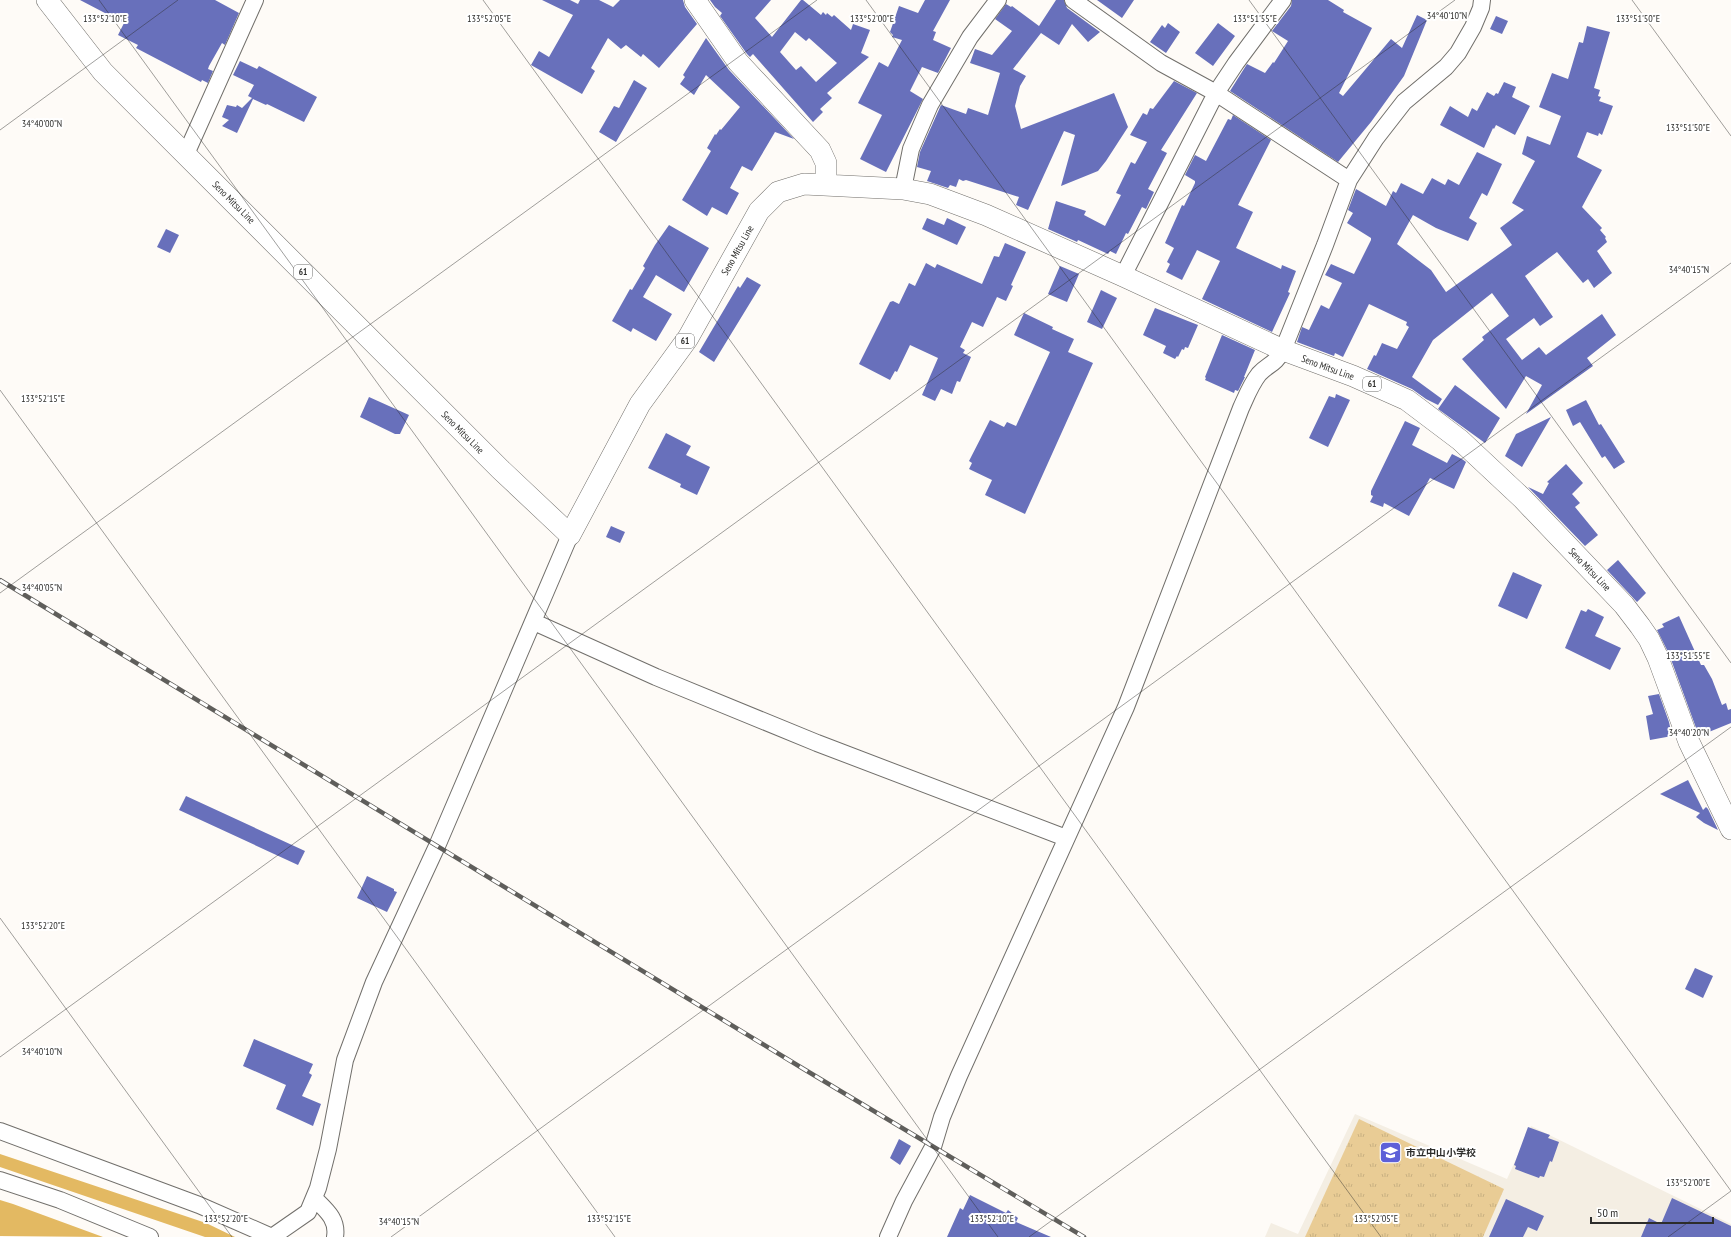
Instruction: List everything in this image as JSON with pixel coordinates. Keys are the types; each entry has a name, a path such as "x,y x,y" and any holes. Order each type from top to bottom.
{"main road":[{"name":"Seno Mitsu Line","path":"46,0 103,72 500,469 570,535 640,404 688,338 759,211 778,192 804,184 826,184 903,188 930,194 986,215 1283,350 1353,376 1407,400 1460,440 1522,498 1624,605 1649,639 1658,658 1689,742 1731,828"},
{"path":"695,0 738,62 820,150 826,163 826,184"}],"street":[{"path":"186,154 255,0"},
{"path":"903,188 911,149 930,105 970,37 998,0"},
{"path":"1073,0 1161,63 1216,93 1349,180"},
{"path":"1123,276 1216,93 1236,63 1283,0"},
{"path":"888,1237 904,1201 933,1147 942,1117 957,1081 1126,707 1250,387 1259,374 1277,360 1283,350 1349,180 1376,138 1404,102 1446,68 1458,53 1473,27 1481,8 1482,0"},
{"path":"0,1131 199,1204 272,1237 311,1205 318,1188 328,1149 345,1060 374,982 447,823 570,535"},
{"path":"534,622 656,677 802,737 1066,838"},
{"path":"0,1180 60,1200 150,1237"},
{"path":"311,1205 328,1211 337,1228 335,1237"}],"shaded area":[{"name":"市立中山小学校","path":"1355,1114 1507,1179 1531,1126 1731,1224 1731,1237 1265,1237 1271,1223 1298,1234"},
{"path":"0,1154 206,1223 235,1237 205,1237 0,1167"},
{"path":"0,1200 13,1204 103,1237 0,1236"}],"green space":[{"path":"1359,1119 1504,1189 1483,1237 1305,1237"}],"building":[{"path":"80,0 215,0 239,13 225,45 222,43 209,66 208,69 213,71 208,83 202,80 201,82 136,48 138,45 118,35 124,23"},
{"path":"542,0 570,0 578,4 580,0 599,0 613,7 620,0 683,0 685,7 697,24 659,68 643,54 641,57 626,45 621,49 608,38 591,68 595,71 582,94 531,65 539,51 549,57 573,15"},
{"path":"710,0 771,0 755,18 772,37 801,0 803,0 821,15 823,12 832,17 834,15 851,30 853,24 870,30 861,53 869,57 827,93 832,98 820,109 823,112 813,122 753,54 750,57 747,54 720,16 722,13","holes":["795,32 806,41 809,38 837,63 816,82 801,66 796,70 780,52"]},
{"path":"925,0 950,0 933,31 936,32 933,40 951,48 938,73 922,67 910,91 923,99 886,172 860,159 882,115 858,103 879,62 888,67 902,40 892,37 893,35 890,32 899,6 918,13"},
{"path":"1056,0 1064,0 1067,8 1100,32 1088,42 1072,24 1059,45 1041,33 1013,69 1026,76 1020,86 1015,106 1021,129 1114,93 1128,127 1106,161 1098,171 1061,186 1075,135 1064,131 1028,210 1016,205 1019,197 966,180 963,181 959,179 956,187 950,185 948,188 927,181 931,171 917,167 920,152 941,105 966,114 968,108 988,115 1000,73 970,63 975,49 992,55 1012,31 995,19 1006,4 1011,7 1012,6 1039,26"},
{"path":"1097,0 1134,0 1122,18"},
{"path":"1292,0 1328,0 1344,10 1343,12 1372,28 1339,93 1343,96 1391,39 1402,48 1417,15 1427,20 1404,76 1371,122 1338,162 1230,91 1247,64 1265,73 1273,62 1274,63 1288,41 1272,31 1291,6"},
{"path":"1496,16 1508,21 1502,34 1490,29"},
{"path":"1168,23 1180,32 1166,53 1150,42 1162,25 1165,28"},
{"path":"1218,23 1235,36 1213,66 1195,53"},
{"path":"1587,26 1610,32 1594,88 1600,90 1598,96 1601,97 1599,101 1613,106 1602,135 1599,133 1598,136 1587,132 1577,157 1602,170 1582,207 1602,228 1600,230 1606,237 1607,242 1597,251 1612,273 1594,288 1588,279 1583,283 1557,252 1525,276 1553,317 1540,326 1534,318 1506,339 1522,360 1539,347 1546,355 1602,314 1616,335 1587,358 1593,366 1526,414 1542,385 1526,376 1506,409 1462,359 1484,340 1482,337 1509,316 1492,293 1433,340 1412,377 1442,399 1438,405 1412,389 1367,369 1374,355 1376,356 1382,343 1397,349 1409,327 1406,325 1407,322 1369,304 1343,357 1335,353 1334,356 1297,342 1302,327 1309,330 1321,305 1329,309 1342,283 1325,275 1331,264 1354,274 1371,240 1371,238 1347,223 1353,213 1348,210 1356,189 1386,206 1393,191 1396,193 1401,183 1423,194 1432,178 1445,185 1448,179 1459,185 1477,152 1502,164 1487,196 1482,193 1469,218 1477,223 1468,241 1436,228 1413,215 1397,244 1431,270 1446,292 1512,245 1500,228 1524,210 1512,203 1535,161 1522,154 1527,136 1550,145 1561,116 1539,107 1552,73 1568,79 1579,42 1583,43"},
{"path":"706,38 729,70 794,139 775,132 752,171 742,166 730,188 739,193 727,215 712,207 707,216 682,200 711,151 707,148 715,134 716,135 720,129 721,130 740,107 706,75 694,95 680,84 685,77 683,75"},
{"path":"240,61 257,69 259,66 317,97 304,122 253,99 237,133 222,126 229,120 222,117 227,105 236,107 237,105 242,108 252,98 248,96 254,85 233,75"},
{"path":"634,80 647,88 616,142 599,132 614,106 619,108"},
{"path":"1174,81 1197,93 1161,150 1167,153 1148,189 1154,192 1146,209 1142,207 1128,234 1126,233 1116,254 1110,251 1108,254 1078,240 1077,242 1048,229 1056,201 1086,211 1084,215 1105,226 1121,195 1116,193 1131,162 1135,164 1147,142 1130,135 1143,113 1147,115 1150,108 1153,109"},
{"path":"1504,82 1516,87 1512,97 1530,106 1515,135 1496,125 1494,129 1493,128 1484,148 1440,125 1450,106 1468,117 1472,108 1477,111 1487,92 1494,96 1496,93 1498,94"},
{"path":"1233,115 1271,140 1238,205 1253,212 1236,248 1281,269 1282,265 1296,271 1288,292 1290,293 1272,332 1202,299 1220,261 1197,250 1182,280 1166,272 1170,264 1167,262 1174,248 1165,243 1182,205 1184,206 1195,183 1195,181 1185,175 1195,155 1206,161 1228,119 1231,120"},
{"path":"927,218 944,225 947,218 966,227 957,245 922,229"},
{"path":"669,225 709,248 684,292 656,275 643,297 672,314 656,341 633,328 631,332 612,321 630,289 632,290 645,268 643,266 655,245"},
{"path":"166,229 179,235 170,253 157,247"},
{"path":"1005,243 1026,252 1011,285 1013,286 1006,301 997,297 983,327 972,322 960,347 965,350 963,353 971,357 960,382 957,381 952,394 941,389 935,401 922,395 938,358 910,345 897,372 895,371 890,380 859,364 890,302 893,301 899,304 909,283 915,286 926,263 935,268 937,264 982,284 994,256 999,257"},
{"path":"1060,266 1079,274 1067,302 1048,294"},
{"path":"747,277 761,285 714,362 699,352 738,286 740,288"},
{"path":"1101,290 1117,298 1102,329 1087,322"},
{"path":"1155,308 1198,325 1188,348 1185,347 1184,350 1182,349 1178,357 1177,356 1175,359 1163,353 1166,346 1143,335"},
{"path":"1024,313 1053,327 1052,329 1074,339 1068,352 1093,363 1025,514 985,495 992,480 969,469 972,463 969,461 990,420 1004,427 1007,422 1016,426 1050,352 1014,335"},
{"path":"1222,335 1255,350 1245,377 1238,391 1235,390 1234,393 1205,380"},
{"path":"1455,385 1500,418 1485,443 1438,409"},
{"path":"1336,394 1350,400 1328,447 1309,438 1329,396 1335,398"},
{"path":"369,397 409,415 400,434 395,434 360,417"},
{"path":"1586,400 1599,425 1601,424 1625,462 1614,469 1605,456 1602,458 1580,422 1573,426 1566,410"},
{"path":"1551,417 1522,467 1505,456 1516,434"},
{"path":"1405,421 1420,428 1412,445 1447,463 1452,454 1466,462 1454,489 1430,478 1409,516 1384,503 1383,507 1370,502 1373,496 1371,495 1371,491"},
{"path":"666,433 691,446 686,455 710,467 697,495 680,487 681,484 648,468"},
{"path":"1566,464 1583,483 1572,494 1580,503 1575,507 1598,535 1585,546 1528,487 1543,494 1549,483 1547,482"},
{"path":"611,526 625,532 620,543 606,537"},
{"path":"1618,560 1646,593 1637,602 1607,570"},
{"path":"1513,572 1542,585 1527,619 1498,606"},
{"path":"1588,609 1604,617 1595,636 1621,648 1610,670 1565,648 1581,610 1586,612"},
{"path":"1679,616 1701,665 1704,665 1712,679 1722,705 1726,703 1728,710 1731,709 1731,723 1699,736 1669,654 1657,630 1664,627 1662,624"},
{"path":"1659,694 1669,722 1672,736 1650,740 1646,716 1653,714 1648,696"},
{"path":"1688,780 1703,810 1706,807 1708,809 1718,830 1696,817 1700,813 1660,794"},
{"path":"186,796 305,851 298,865 179,810"},
{"path":"367,876 394,889 394,891 397,892 387,912 357,898"},
{"path":"1695,968 1713,976 1703,998 1685,989"},
{"path":"254,1039 313,1064 309,1073 312,1075 302,1096 321,1104 313,1126 276,1109 286,1085 243,1066"},
{"path":"1528,1127 1550,1135 1548,1138 1559,1142 1552,1162 1550,1161 1544,1177 1540,1176 1539,1178 1515,1169 1516,1166 1514,1165"},
{"path":"899,1139 911,1146 900,1165 890,1158"},
{"path":"970,1195 1006,1213 1008,1210 1018,1218 1016,1222 1051,1237 947,1237 960,1208 963,1210"},
{"path":"1672,1198 1731,1226 1731,1237 1641,1237 1649,1218 1661,1224"},
{"path":"1506,1199 1544,1216 1537,1231 1528,1227 1523,1237 1489,1237"}],"railway":[{"path":"0,580 802,1068 1084,1237"}],"place":[{"name":"市立中山小学校","path":"1391,1152"}]}
